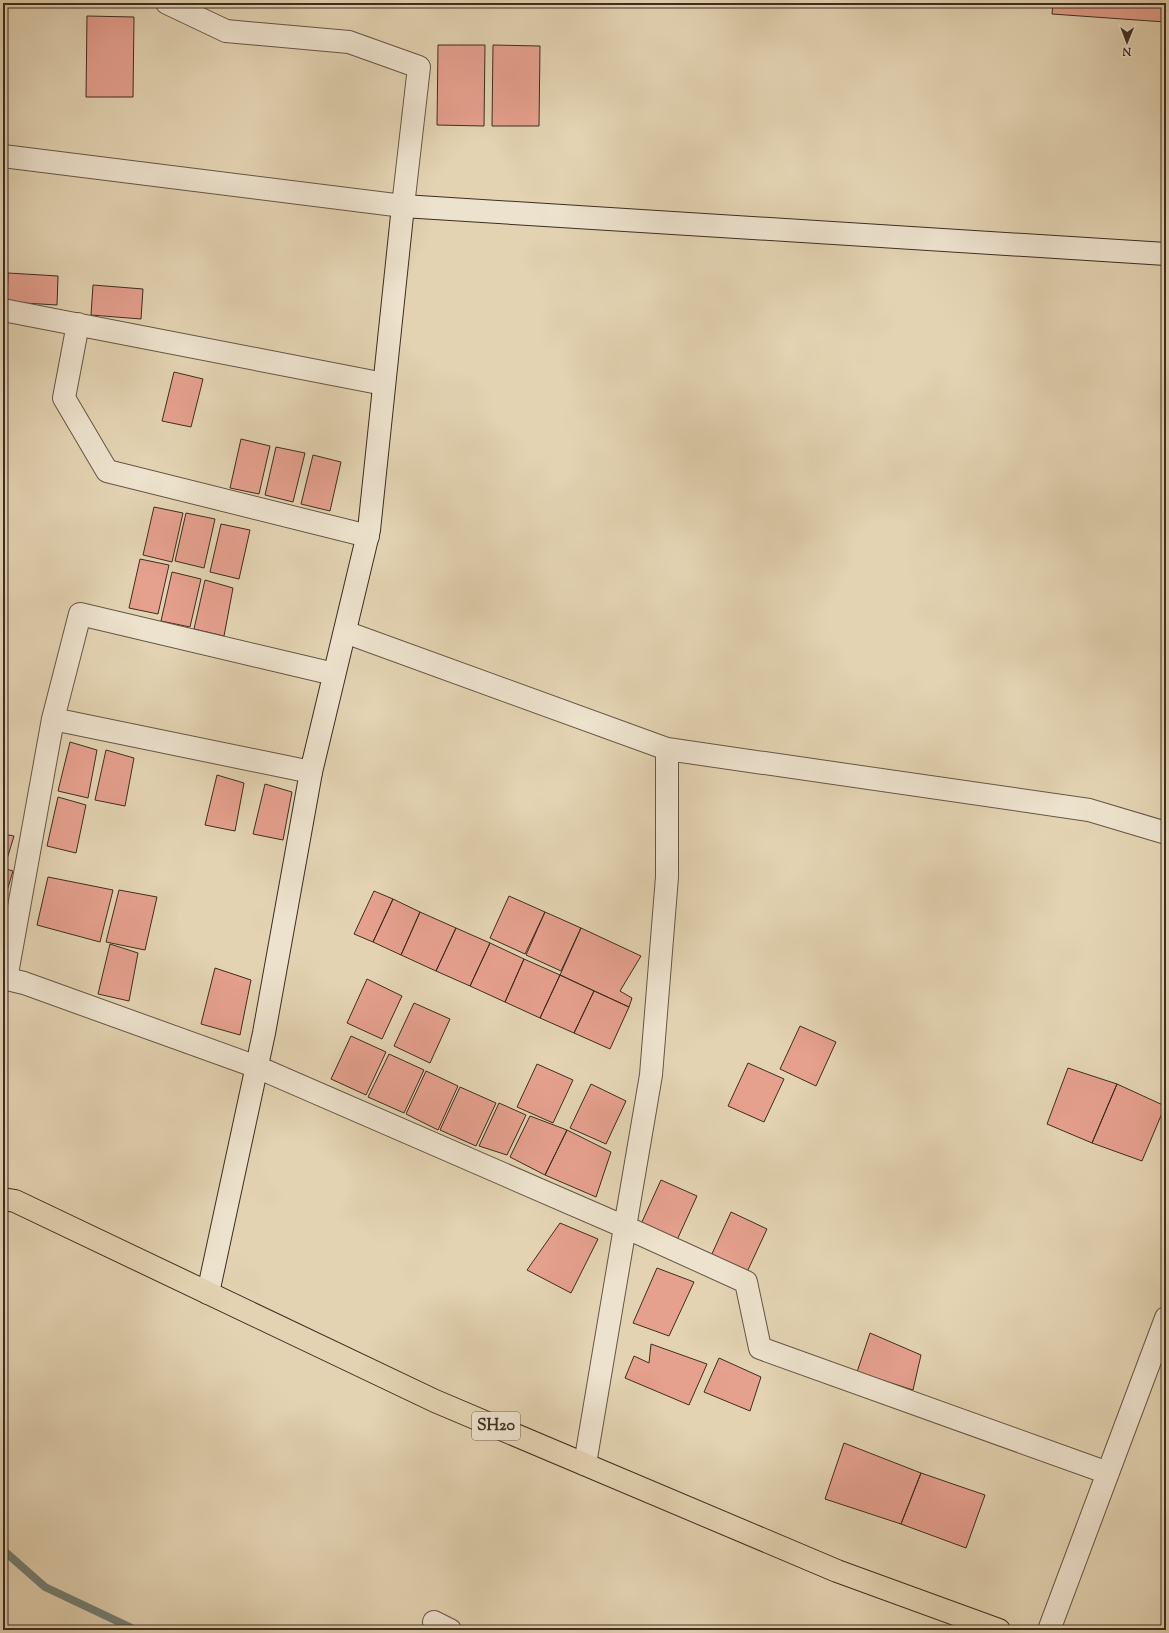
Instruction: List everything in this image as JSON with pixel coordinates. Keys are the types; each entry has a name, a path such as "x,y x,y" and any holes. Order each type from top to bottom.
{"main road":[{"name":"SH20","path":"3,1199 16,1201 435,1401 837,1571 999,1630"}],"street":[{"path":"167,3 226,31 349,42 419,67 368,536 311,772 257,1067 208,1293"},
{"path":"3,156 403,206 1166,254"},
{"path":"3,310 384,384"},
{"path":"78,324 64,398 107,471 368,536"},
{"path":"334,674 80,614 53,719 5,979 24,983 257,1067 625,1226 746,1282 760,1348 1108,1473"},
{"path":"345,632 667,749 1089,810 1166,833"},
{"path":"53,719 311,772"},
{"path":"585,1464 651,1074 666,877 667,749"},
{"path":"1049,1630 1166,1318"}],"building":[{"path":"1053,3 1166,3 1165,22 1052,14"},
{"path":"87,16 134,17 133,97 86,97"},
{"path":"438,45 485,45 484,126 437,125"},
{"path":"493,45 540,46 539,126 492,126"},
{"path":"8,273 58,276 57,305 7,302"},
{"path":"93,285 143,289 141,319 91,315"},
{"path":"174,372 203,379 191,427 162,421"},
{"path":"241,439 270,446 259,494 230,488"},
{"path":"276,447 305,453 293,502 265,495"},
{"path":"313,455 341,462 330,511 301,504"},
{"path":"154,507 183,513 172,562 143,555"},
{"path":"186,513 215,519 204,568 175,561"},
{"path":"221,524 250,530 239,579 210,572"},
{"path":"140,559 169,565 158,614 129,608"},
{"path":"172,572 201,579 190,627 161,621"},
{"path":"205,580 233,588 224,636 194,629"},
{"path":"70,742 97,750 88,798 58,791"},
{"path":"106,750 134,758 125,806 95,800"},
{"path":"217,775 244,783 235,831 205,825"},
{"path":"265,784 292,792 283,840 253,834"},
{"path":"58,797 86,805 76,853 47,846"},
{"path":"3,834 14,836 4,869 3,868"},
{"path":"3,868 13,871 3,904"},
{"path":"48,877 113,890 100,942 37,925"},
{"path":"119,890 157,897 145,950 106,942"},
{"path":"374,891 393,899 373,942 354,934"},
{"path":"509,896 545,912 525,954 490,938"},
{"path":"393,899 420,912 401,955 373,942"},
{"path":"420,912 456,928 436,971 401,955"},
{"path":"545,912 581,928 561,971 526,955"},
{"path":"456,928 490,943 470,986 436,971"},
{"path":"581,928 641,956 620,991 632,998 629,1007 560,975"},
{"path":"490,943 524,959 505,1002 470,986"},
{"path":"110,944 138,953 129,1001 98,994"},
{"path":"524,959 560,975 540,1018 505,1002"},
{"path":"215,968 251,980 240,1035 201,1024"},
{"path":"560,975 594,991 574,1033 540,1018"},
{"path":"367,979 402,996 382,1039 347,1023"},
{"path":"594,991 629,1007 610,1049 574,1033"},
{"path":"414,1003 450,1019 430,1063 394,1046"},
{"path":"800,1026 836,1042 816,1086 780,1069"},
{"path":"351,1036 386,1052 366,1095 331,1079"},
{"path":"389,1054 424,1070 404,1113 368,1097"},
{"path":"748,1063 784,1079 764,1122 728,1106"},
{"path":"537,1064 573,1080 553,1123 517,1107"},
{"path":"1068,1068 1117,1084 1092,1143 1047,1124"},
{"path":"426,1071 458,1086 438,1130 406,1114"},
{"path":"591,1084 626,1101 606,1144 570,1128"},
{"path":"1117,1084 1165,1106 1142,1161 1092,1143"},
{"path":"460,1087 496,1103 476,1146 440,1130"},
{"path":"499,1103 526,1115 507,1155 479,1146"},
{"path":"530,1116 567,1130 545,1175 510,1157"},
{"path":"567,1130 611,1152 596,1197 545,1175"},
{"path":"661,1180 697,1196 677,1240 641,1224"},
{"path":"731,1212 767,1229 747,1272 711,1256"},
{"path":"560,1223 598,1239 571,1293 527,1270"},
{"path":"657,1268 694,1282 669,1336 633,1323"},
{"path":"870,1333 921,1355 913,1390 857,1372"},
{"path":"651,1344 707,1364 689,1405 625,1378 634,1356 649,1363"},
{"path":"719,1358 761,1377 750,1411 704,1392"},
{"path":"844,1443 921,1473 901,1524 825,1499"},
{"path":"921,1473 985,1495 966,1548 901,1524"}],"waterway":[{"path":"3,1550 45,1587 136,1630"}]}
